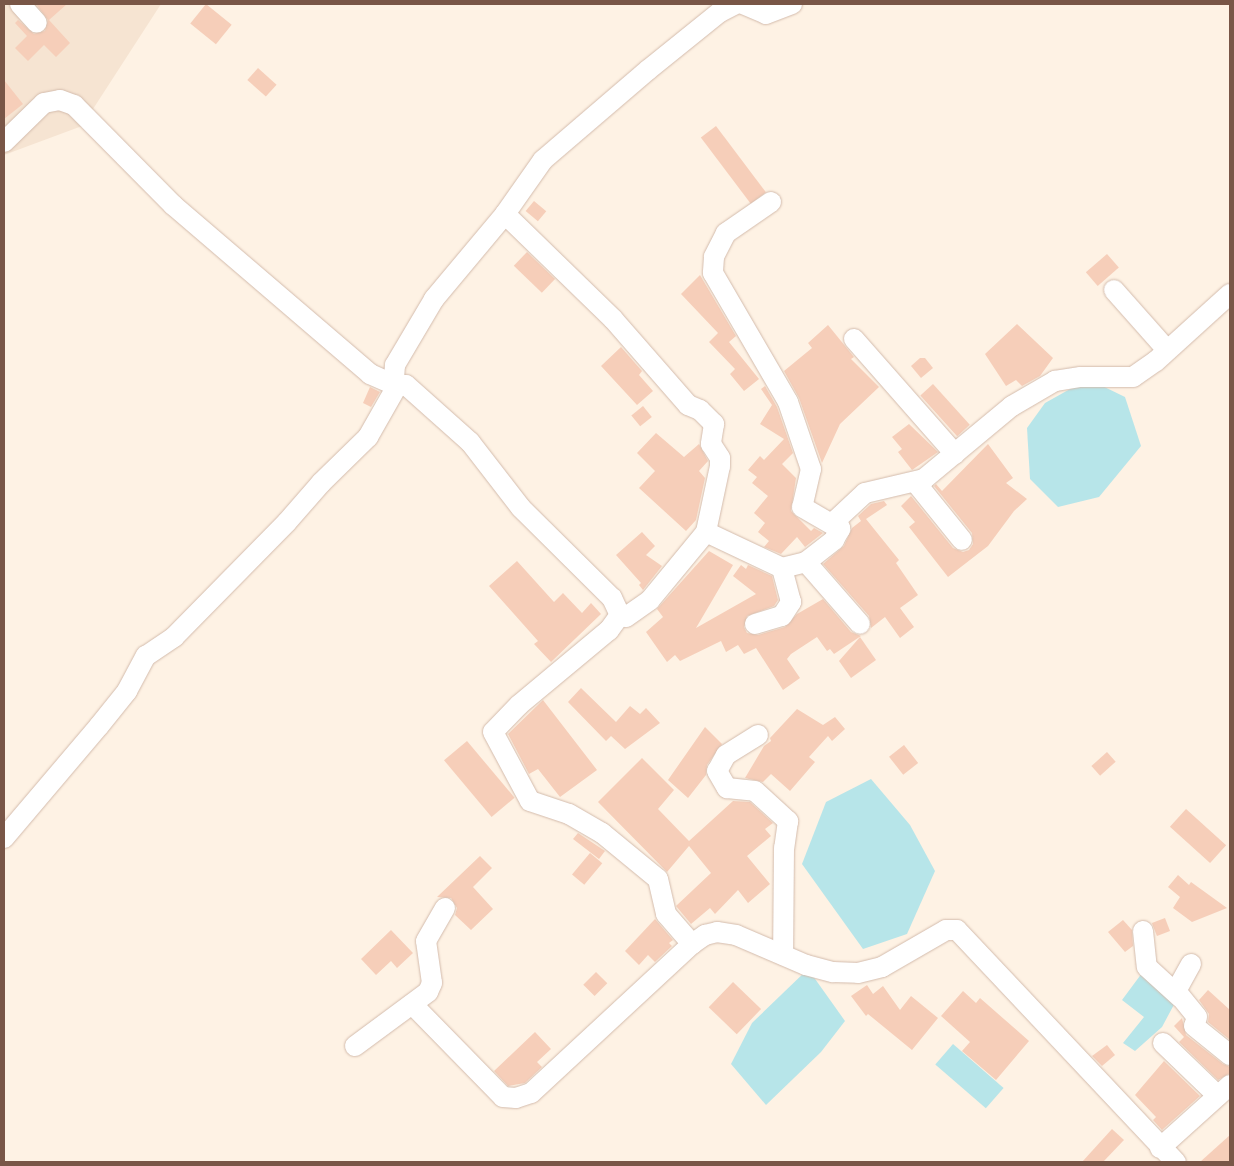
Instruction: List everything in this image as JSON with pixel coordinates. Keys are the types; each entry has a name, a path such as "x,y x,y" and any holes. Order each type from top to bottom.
{"street":[{"path":"20,4 37,22"},
{"path":"397,386 394,380 396,365 422,317 439,292 505,214 556,146 720,12 736,4"},
{"path":"743,4 766,14 792,4"},
{"path":"4,142 44,102 60,100 74,104 173,206 370,374 397,386 406,385 470,442 521,508 612,598 620,615 626,617 650,600 706,532 720,466 720,458 711,444 714,424 700,410 688,405 663,373 613,319 505,214"},
{"path":"771,202 726,233 714,257 713,273 788,402 811,469 802,507 840,530"},
{"path":"1114,290 1168,350"},
{"path":"706,532 782,568 806,562 834,540 840,530 837,518 865,493 916,483 955,454 1012,406 1036,390 1067,377 1133,377 1168,350 1230,294"},
{"path":"854,339 955,454"},
{"path":"4,838 105,719 126,691 146,656 174,637 368,437 397,386"},
{"path":"916,483 962,540"},
{"path":"806,562 860,624"},
{"path":"755,624 782,616 791,602 782,568"},
{"path":"620,615 610,630 519,705 493,732 530,801 569,814 602,833 658,879 666,914 692,944"},
{"path":"758,735 726,755 717,771 726,788 755,791 788,822 784,848 783,955"},
{"path":"355,1046 428,992 432,983 426,941 445,908"},
{"path":"412,1004 503,1097 516,1098 531,1093 692,944 705,935 717,932 736,935 783,955 833,972 858,973 882,967 946,930 957,930 1160,1148 1176,1162"},
{"path":"1143,931 1147,967 1180,997"},
{"path":"1192,964 1176,991 1196,1017 1194,1026 1230,1055"},
{"path":"1160,1148 1224,1090 1163,1043"}],"shaded area":[{"path":"4,4 161,4 82,126 4,155"}],"water":[{"path":"1088,379 1125,397 1141,446 1099,497 1058,507 1030,479 1027,428 1045,403"},
{"path":"871,779 910,825 935,871 907,934 863,949 802,864 826,802"},
{"path":"808,969 845,1021 821,1052 766,1105 731,1064 752,1023"},
{"path":"1145,969 1177,999 1162,1027 1135,1051 1123,1043 1144,1017 1122,1000"},
{"path":"953,1044 1004,1088 986,1108 935,1064"}],"building":[{"path":"36,4 67,4 49,20 70,43 56,57 44,45 28,61 15,48 27,36 15,23 18,20 34,34 45,31 48,20"},
{"path":"206,4 232,25 216,44 190,23"},
{"path":"258,68 277,85 266,97 247,80"},
{"path":"4,80 23,104 4,119"},
{"path":"716,126 766,192 751,204 701,137"},
{"path":"534,201 546,211 538,221 526,211"},
{"path":"527,252 555,279 542,293 514,266"},
{"path":"1107,254 1119,268 1098,286 1086,272"},
{"path":"700,275 736,336 729,342 759,379 744,391 730,374 735,369 709,342 718,333 681,294"},
{"path":"1017,324 1053,358 1040,376 1022,386 1016,380 1006,386 985,354"},
{"path":"828,325 854,357 851,359 879,387 840,424 822,463 799,398 784,371 812,348 808,343"},
{"path":"621,347 642,371 639,375 653,391 637,405 601,366"},
{"path":"920,358 925,358 933,368 921,378 911,366"},
{"path":"933,384 970,425 957,436 920,395"},
{"path":"765,386 777,407 793,453 782,464 796,478 791,511 811,531 814,528 823,533 805,547 797,537 781,554 764,547 769,541 758,532 765,523 754,513 768,496 752,483 757,477 748,470 760,456 764,460 784,439 760,424 772,405 761,389"},
{"path":"370,387 380,392 371,407 363,403"},
{"path":"643,406 652,417 640,426 631,415"},
{"path":"909,424 938,452 912,470 898,452 902,449 892,437"},
{"path":"656,433 684,457 699,444 708,461 699,471 705,478 696,520 686,531 639,488 655,471 637,453"},
{"path":"988,444 1013,478 1006,483 1027,499 1014,511 988,546 948,577 909,527 915,522 901,506 911,496 953,548 963,552 969,550 973,544 972,533 934,486 936,484 942,491"},
{"path":"884,501 887,505 866,519 899,560 896,563 918,595 900,608 914,627 900,638 885,617 871,628 869,616 823,564 844,546 852,528 861,521 858,516 871,504"},
{"path":"642,532 655,546 646,555 662,566 643,590 639,585 641,583 616,555"},
{"path":"709,551 733,565 696,628 756,594 733,576 741,565 746,569 748,565 772,576 778,600 774,606 747,616 744,627 747,633 758,635 785,627 797,614 823,599 851,632 861,636 834,654 830,649 827,651 817,637 791,654 787,659 800,678 783,690 756,648 744,654 738,645 726,652 721,641 680,661 675,655 667,662 646,632 663,617 657,609"},
{"path":"517,561 554,602 563,593 582,613 591,603 601,614 551,662 534,644 538,641 489,586"},
{"path":"860,637 876,660 851,678 839,661"},
{"path":"581,688 616,722 630,706 640,714 646,708 660,723 625,749 611,736 606,741 568,702"},
{"path":"543,700 597,770 560,797 538,769 529,774 508,734"},
{"path":"797,709 823,725 835,717 845,729 832,741 828,736 809,757 815,762 790,791 771,774 763,782 745,778 764,746 771,741 770,738"},
{"path":"705,727 722,744 707,765 706,775 688,798 668,780"},
{"path":"467,741 515,798 492,817 444,760"},
{"path":"904,745 918,763 903,775 889,757"},
{"path":"1107,752 1116,762 1100,776 1091,766"},
{"path":"642,758 674,790 658,809 689,841 733,801 750,802 773,823 765,829 771,836 747,856 770,884 748,903 738,890 715,914 710,908 691,924 676,906 711,873 689,846 667,872 598,802"},
{"path":"1186,809 1226,845 1210,863 1170,827"},
{"path":"578,833 605,851 599,859 573,839"},
{"path":"590,853 602,863 584,885 572,874"},
{"path":"480,856 492,868 473,887 493,909 471,930 455,915 457,908 451,898 437,897"},
{"path":"1178,875 1189,885 1191,882 1227,908 1192,922 1173,908 1180,897 1168,887"},
{"path":"1165,918 1170,931 1157,936 1152,923"},
{"path":"655,919 673,940 669,943 672,946 655,962 648,955 639,965 625,951"},
{"path":"1123,920 1132,930 1133,946 1125,952 1108,932"},
{"path":"391,930 413,953 397,968 391,961 376,975 361,959"},
{"path":"596,972 607,983 595,996 583,985"},
{"path":"733,982 761,1009 737,1034 709,1007"},
{"path":"867,985 873,994 883,986 900,1010 911,996 938,1018 912,1050 868,1014 866,1016 851,996"},
{"path":"1208,990 1230,1010 1230,1040 1208,1022 1209,1014 1199,1000"},
{"path":"963,991 976,1003 980,998 1029,1041 996,1080 962,1051 970,1042 941,1016"},
{"path":"1182,1018 1186,1035 1223,1064 1230,1067 1230,1073 1218,1080 1179,1042 1184,1037 1174,1026"},
{"path":"535,1032 551,1049 537,1062 542,1067 525,1083 508,1086 494,1071"},
{"path":"1107,1045 1115,1055 1102,1066 1092,1056"},
{"path":"1164,1061 1200,1096 1162,1130 1153,1120 1156,1117 1135,1095"},
{"path":"1112,1129 1124,1140 1103,1162 1082,1162"},
{"path":"1230,1135 1230,1162 1200,1162"}]}
